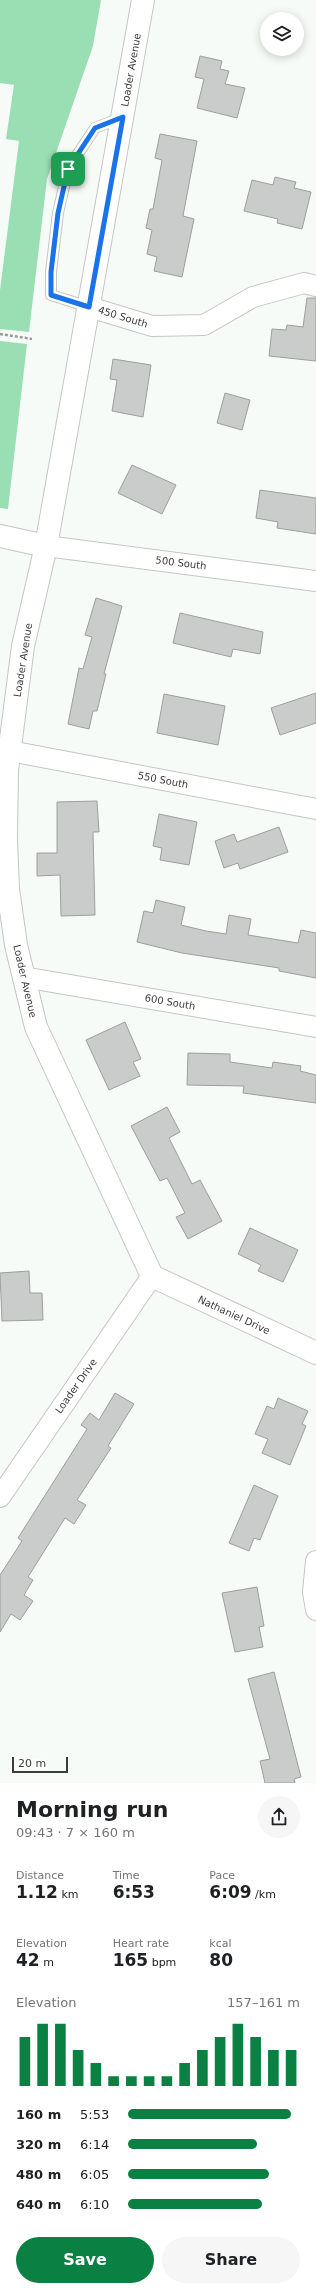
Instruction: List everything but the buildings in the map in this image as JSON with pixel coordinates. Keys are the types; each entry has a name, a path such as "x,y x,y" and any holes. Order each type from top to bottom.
{"street":[{"name":"Loader Avenue","path":"143,0 46,546 23,646 7,770 6,839 8,889 16,945 36,1027 152,1276"},
{"name":"450 South","path":"89,307 152,326 204,325 254,297 304,283 316,286"},
{"path":"0,536 46,546"},
{"name":"500 South","path":"46,546 316,581"},
{"name":"550 South","path":"10,751 316,809"},
{"name":"600 South","path":"23,977 316,1027"},
{"name":"Nathaniel Drive","path":"152,1276 316,1353"},
{"name":"Loader Drive","path":"0,1497 152,1276"},
{"path":"316,1561 313,1592 316,1610"}],"lane":[{"path":"89,307 51,295 51,272 58,213 68,169 95,128 123,117"}],"path":[{"path":"0,334 32,339"}],"green space":[{"path":"0,0 101,0 93,46 47,179 29,332 0,329 0,290 19,141 6,139 14,85 0,83"},
{"path":"0,341 27,344 8,509 0,508"}],"route":[{"path":"123,117 89,307 51,295 51,272 58,213 68,169 95,128 123,117"}]}
